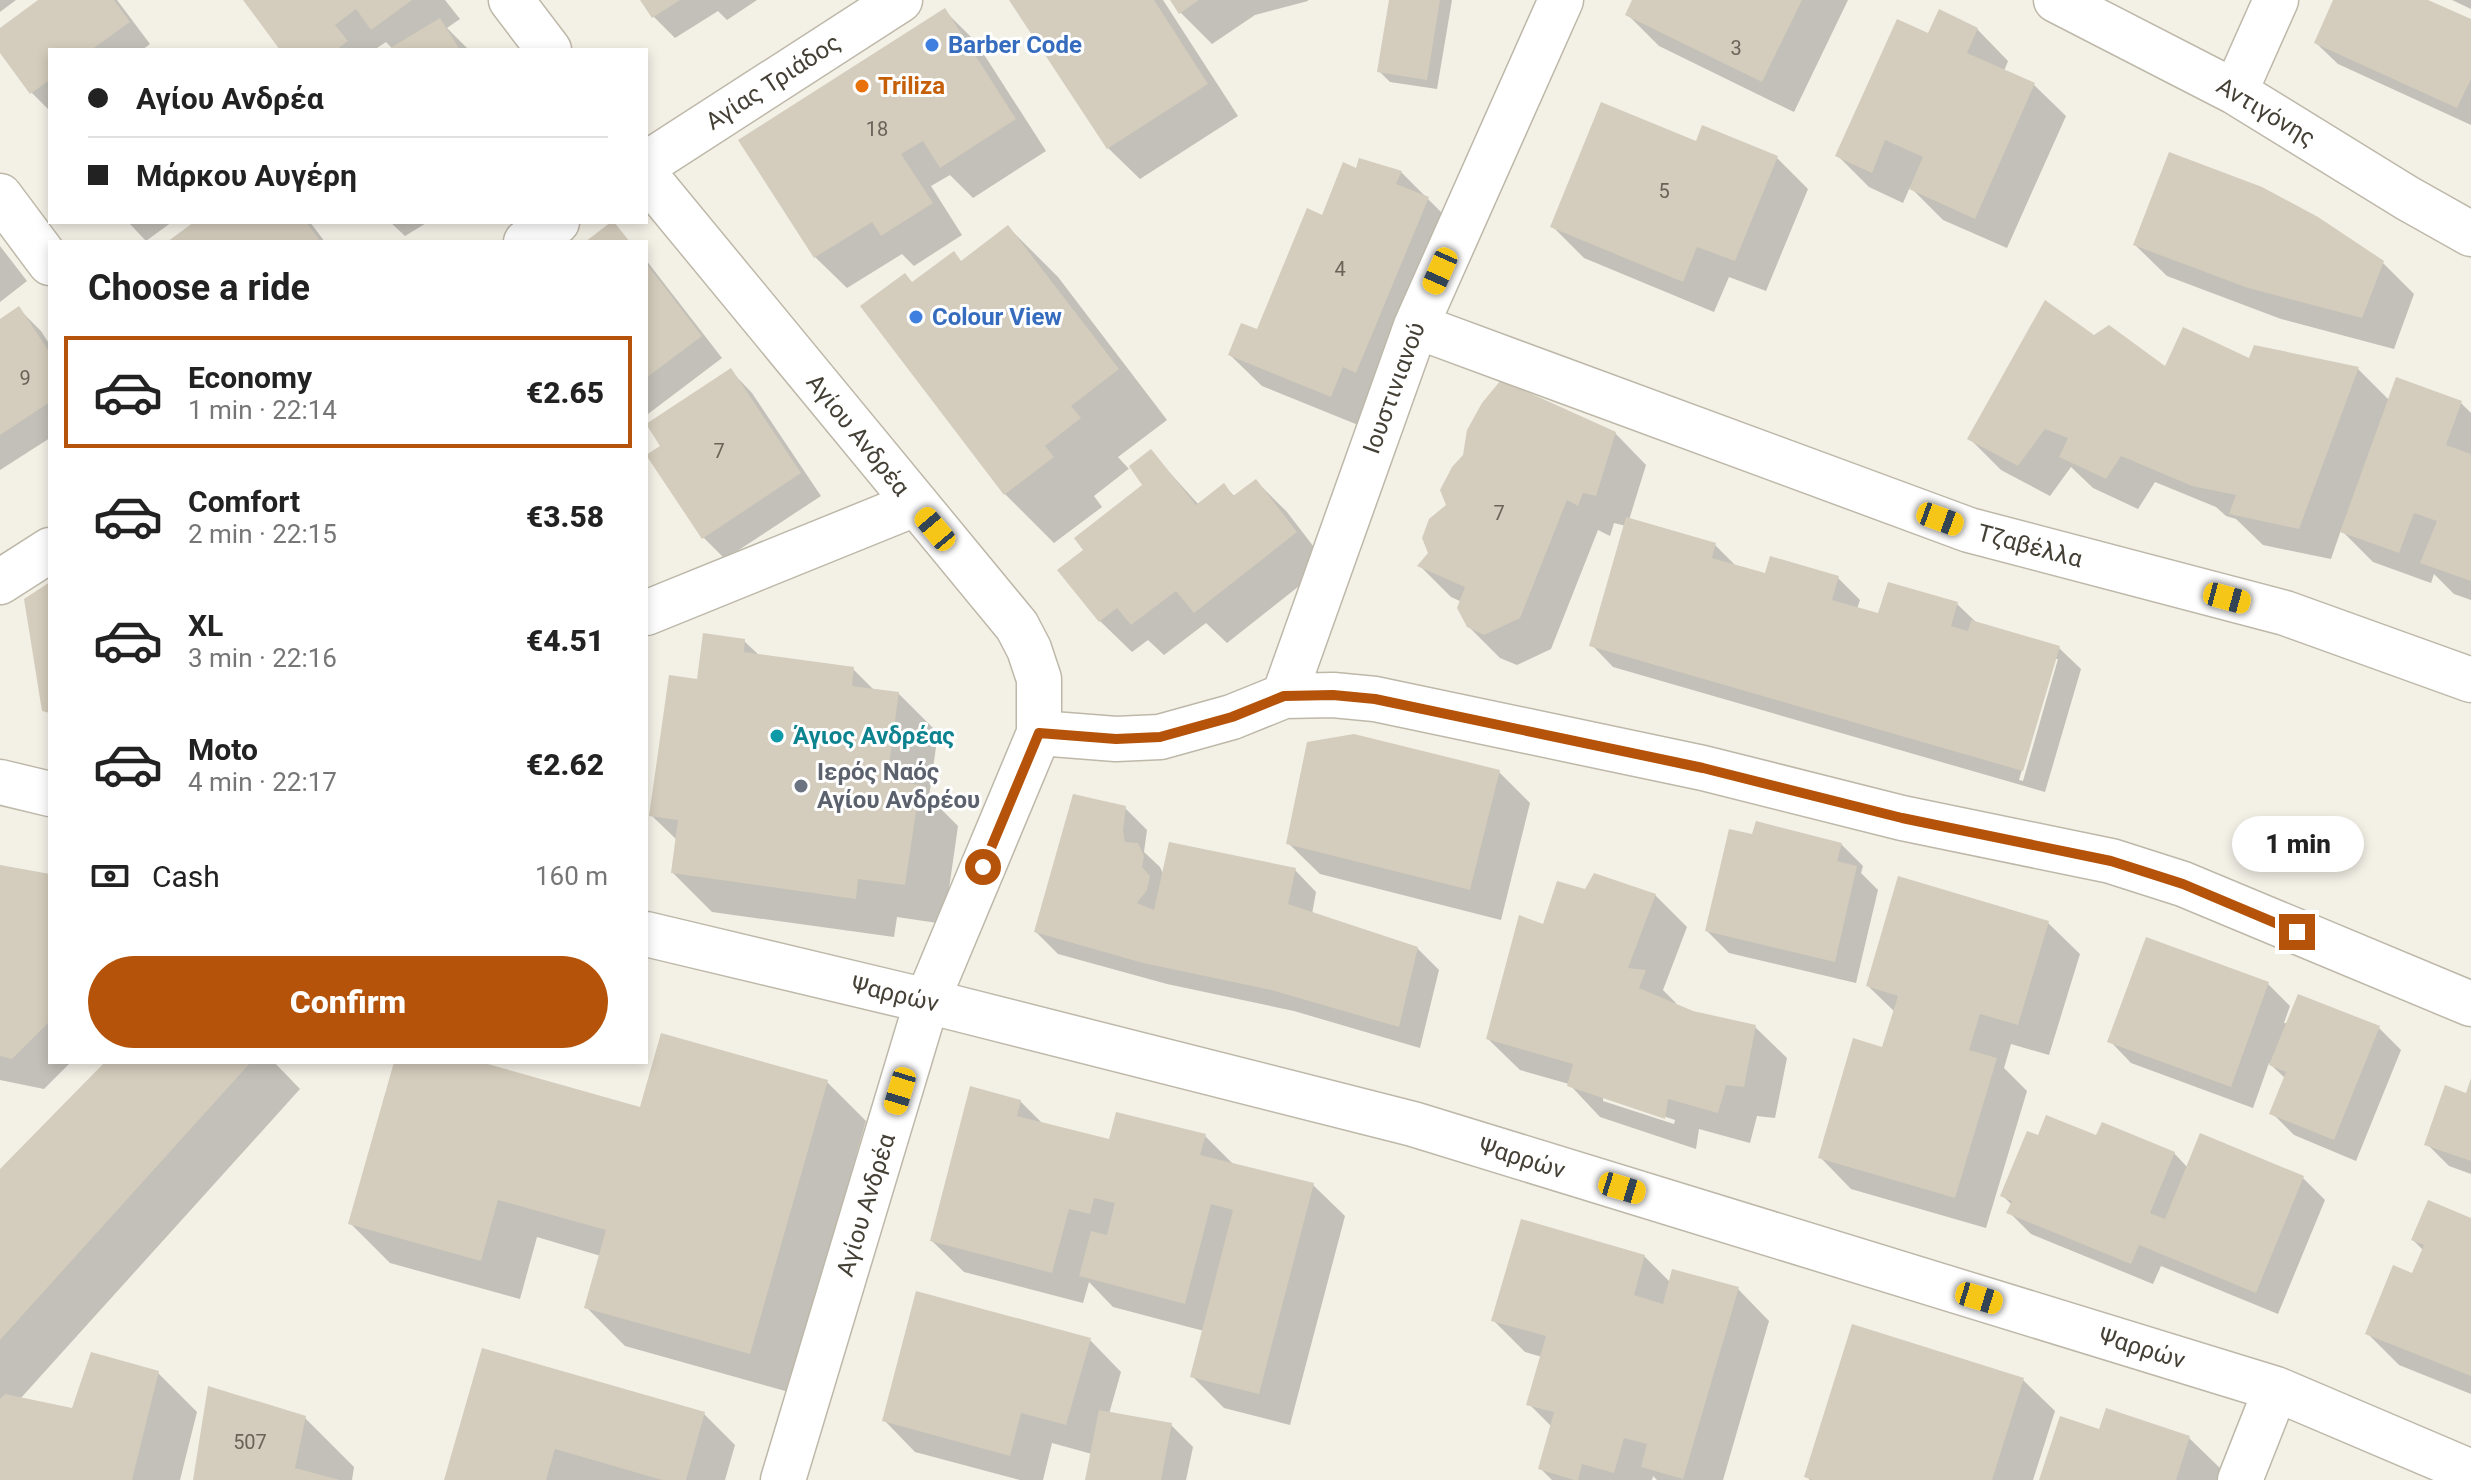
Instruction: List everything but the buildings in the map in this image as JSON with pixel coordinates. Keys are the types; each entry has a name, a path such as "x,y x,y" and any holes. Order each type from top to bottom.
{"street":[{"path":"511,0 547,48"},
{"name":"Αγίας Τριάδος","path":"648,163 900,0"},
{"name":"Ιουστινιανού","path":"1284,696 1416,326 1561,0"},
{"name":"Αντιγόνης","path":"2056,0 2235,92 2471,234"},
{"path":"2235,92 2276,0"},
{"name":"Αγίου Ανδρέα","path":"648,178 1017,626 1039,679 1039,733 927,1001 783,1480"},
{"path":"0,196 48,260"},
{"path":"529,240 554,224"},
{"name":"Τζαβέλλα","path":"1416,326 1969,530 2285,613 2471,680"},
{"path":"648,612 915,504"},
{"path":"0,582 48,551"},
{"path":"1039,733 1116,739 1160,737 1232,717 1284,696 1333,695 1375,699 1703,768 1902,818 2111,861 2183,884 2471,1004"},
{"path":"0,782 48,794"},
{"name":"Ψαρρών","path":"648,934 927,1001 1413,1124 2276,1389 2471,1472"},
{"path":"2240,1480 2276,1389"}],"place":[{"name":"Barber Code","path":"932,45"},
{"name":"Triliza","path":"862,86"},
{"name":"Colour View","path":"916,317"},
{"name":"Άγιος Ανδρέας","path":"777,736"},
{"name":"Ιερός Ναός Αγίου Ανδρέου","path":"801,786"}],"route":[{"path":"983,867 1039,733 1116,739 1160,737 1232,717 1284,696 1333,695 1375,699 1703,768 1902,818 2111,861 2183,884 2297,932"}]}
